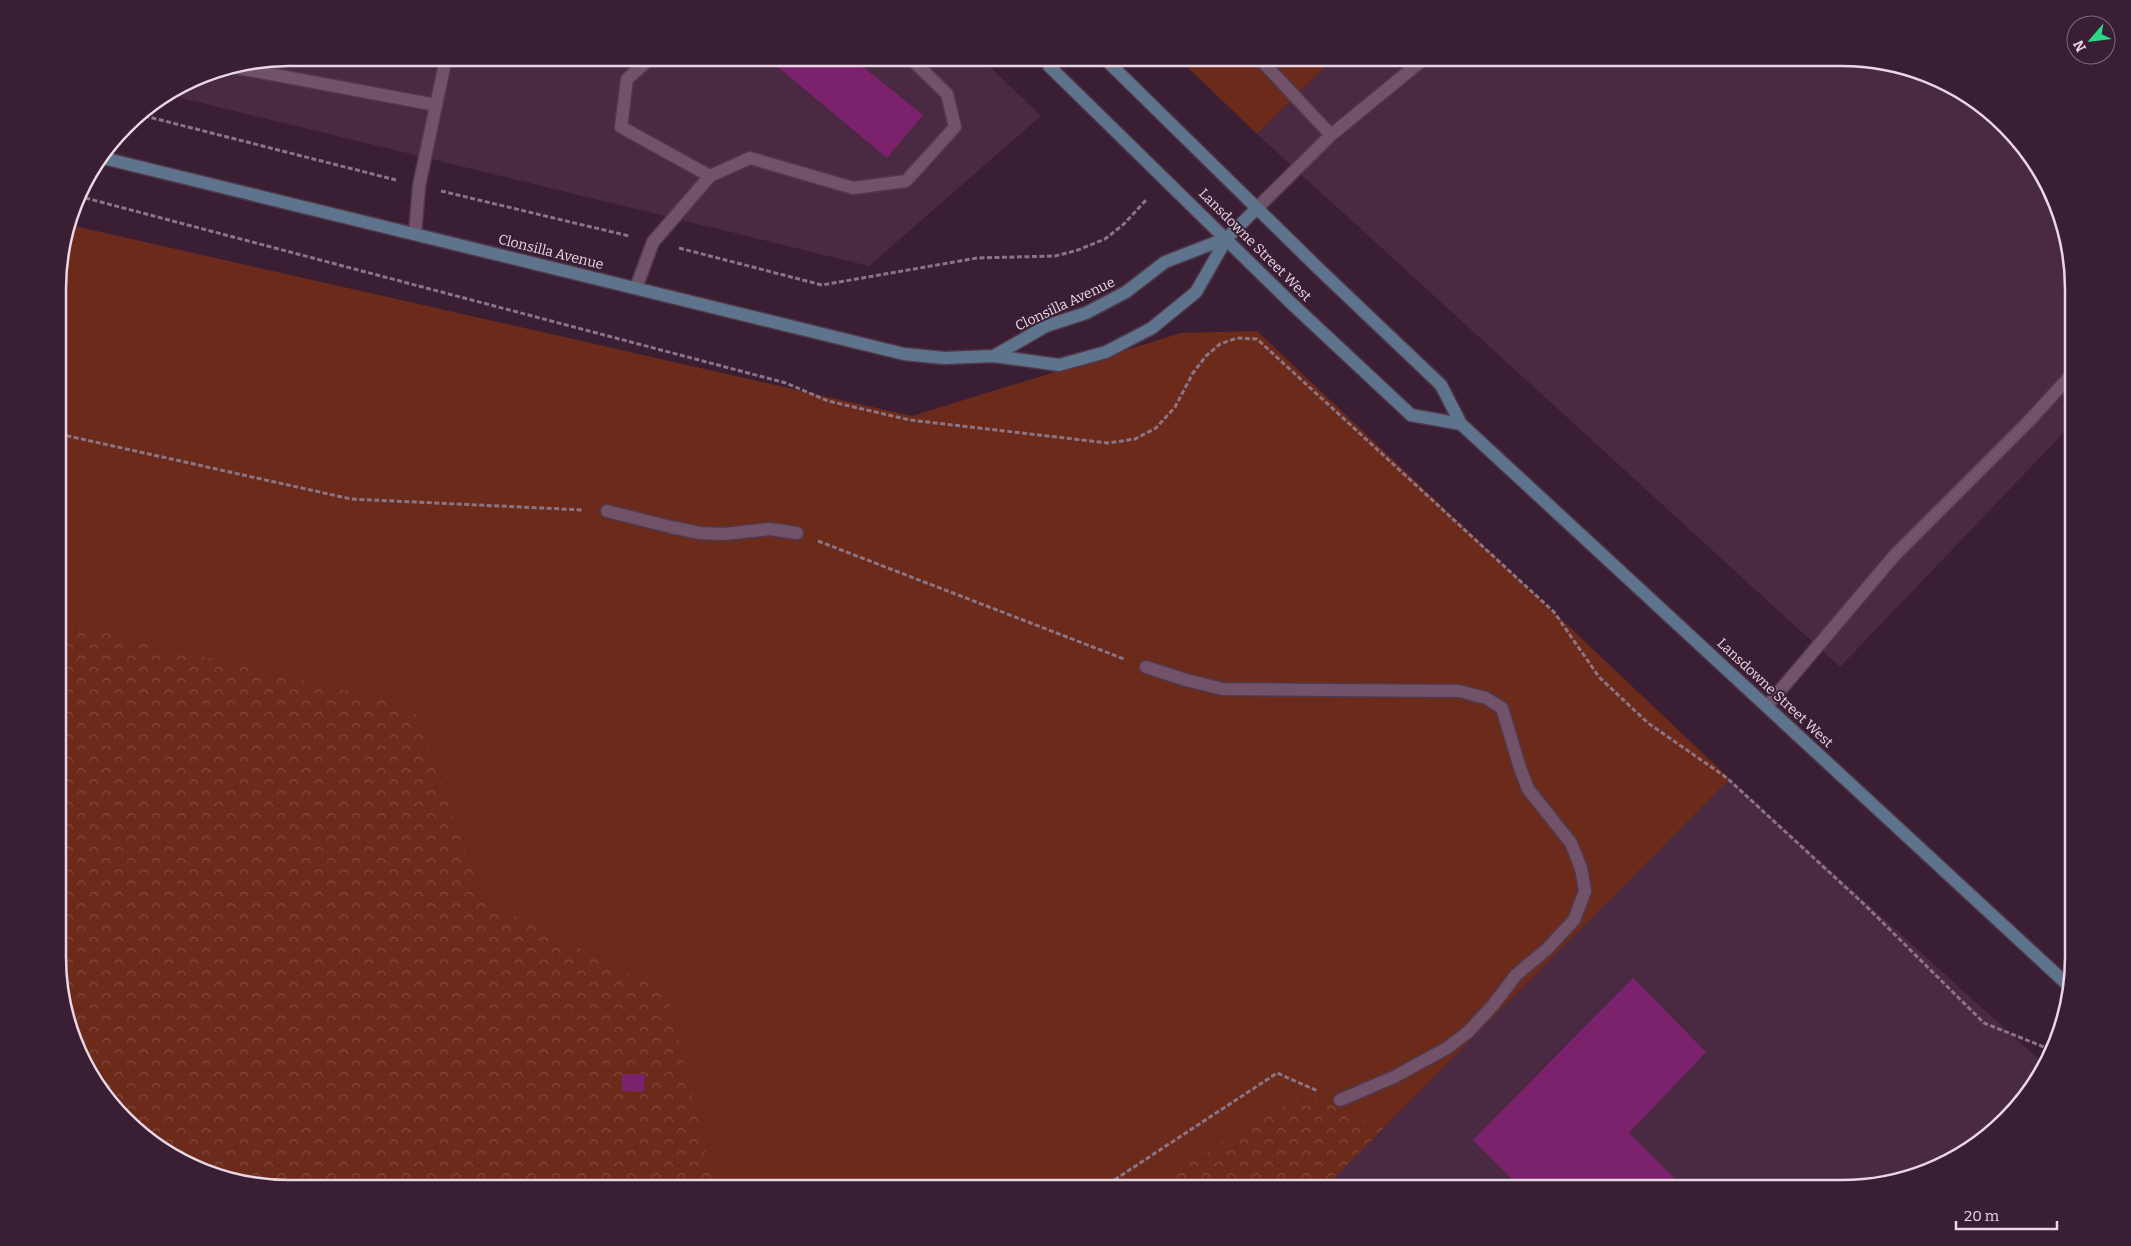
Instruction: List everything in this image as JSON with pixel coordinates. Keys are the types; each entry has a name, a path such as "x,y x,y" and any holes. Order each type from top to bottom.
{"main road":[{"name":"Lansdowne Street West","path":"1049,66 1290,302 1411,415 1461,424"},
{"name":"Lansdowne Street West","path":"1112,66 1320,270 1441,385 1461,424 2063,981"},
{"name":"Clonsilla Avenue","path":"108,159 904,354 944,358 994,356 1059,365 1106,352 1152,328 1196,292 1226,238 1257,208"},
{"name":"Clonsilla Avenue","path":"994,356 1046,326 1086,313 1126,292 1165,262 1226,238"}],"lane":[{"path":"415,234 419,186 444,66"},
{"path":"642,66 628,79 621,127 710,176"},
{"path":"636,288 653,242 710,176 750,158 853,188 906,181 954,128 948,94 918,66"},
{"path":"1266,66 1331,136"},
{"path":"1257,208 1331,136 1415,66"},
{"path":"250,70 436,105"},
{"path":"1767,706 1894,556 2028,422 2065,382"},
{"path":"607,510 671,528 700,533 724,534 770,529 796,533"},
{"path":"1146,668 1223,689 1460,691 1486,698 1502,708 1528,789 1571,843 1581,868 1585,890 1574,920 1547,949 1516,976 1494,1004 1468,1032 1447,1048 1394,1077 1340,1100"}],"path":[{"path":"86,198 776,380 828,401 910,420 970,428 1108,443 1135,439 1156,428 1175,407 1193,373 1206,356 1220,344 1237,338 1257,339 1554,612 1599,677 1648,723 1727,778 1866,906 1984,1023 2044,1047"},
{"path":"66,435 351,499 607,510"},
{"path":"796,533 1146,668"},
{"path":"1114,1180 1277,1073 1340,1100"}],"shaded area":[{"path":"289,66 989,66 1041,116 869,266 177,97 204,83 231,74 260,68"},
{"path":"1326,66 1842,66 1871,68 1914,78 1941,89 1966,104 2000,131 2027,165 2048,204 2057,231 2063,260 2065,289 2065,431 1840,667 1257,134"},
{"path":"1730,779 2040,1060 2019,1093 2000,1115 1978,1134 1941,1157 1927,1163 1900,1172 1871,1178 1842,1180 1332,1180"}],"green space":[{"path":"1186,66 1326,66 1257,134"},
{"path":"75,226 912,416 1181,333 1257,331 1730,779 1332,1180 289,1180 260,1178 217,1168 190,1157 153,1134 131,1115 112,1093 89,1056 83,1042 74,1015 68,986 66,957 66,289 68,260"},
{"path":"66,624 413,707 483,899 668,994 712,1179 289,1180 260,1178 231,1172 204,1163 190,1157 153,1134 131,1115 112,1093 89,1056 78,1029 68,986 66,957"},
{"path":"1305,1093 1384,1128 1332,1180 1159,1180"}],"building":[{"path":"777,66 862,66 923,115 887,158"},
{"path":"1633,978 1706,1052 1629,1133 1676,1180 1513,1180 1473,1140"},
{"path":"622,1074 645,1074 644,1092 622,1091"}]}
